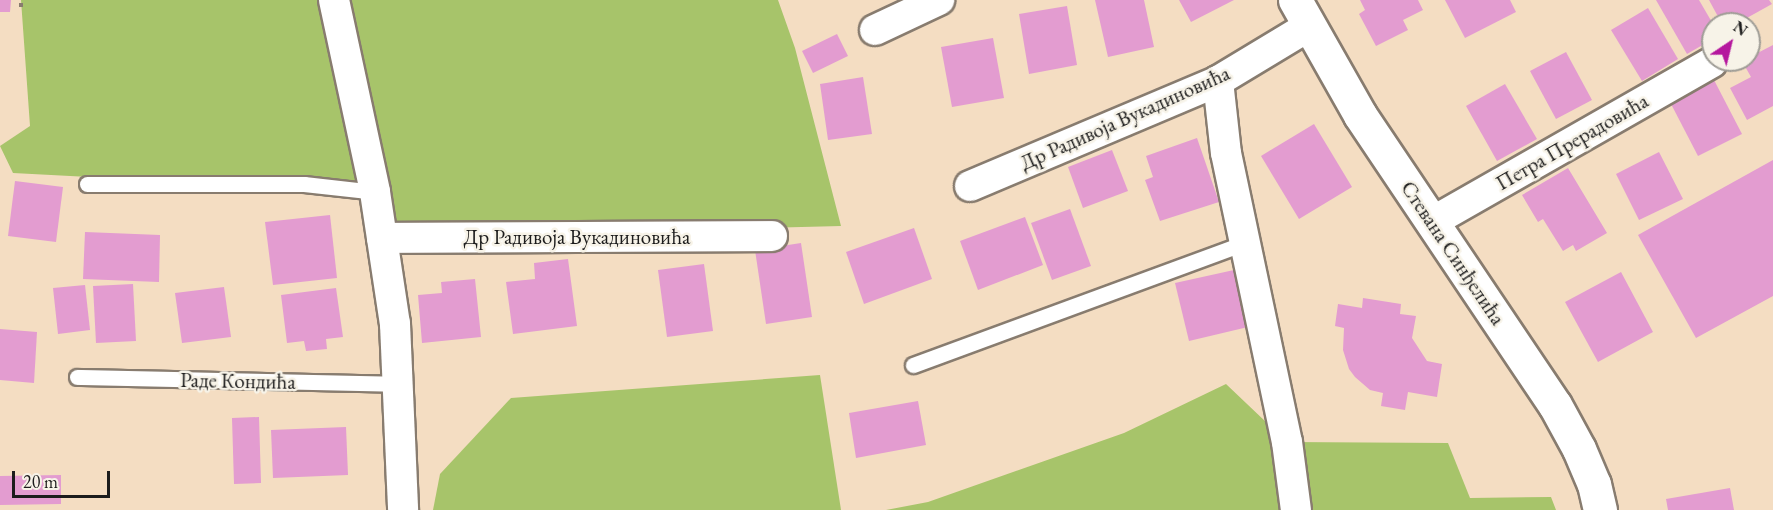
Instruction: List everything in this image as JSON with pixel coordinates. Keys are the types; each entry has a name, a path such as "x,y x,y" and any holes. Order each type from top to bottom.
{"street":[{"path":"334,0 375,192 395,324 403,510"},
{"path":"875,30 939,0"},
{"name":"Др Радивоја Вукадиновића","path":"970,186 1218,81 1302,13"},
{"name":"Стевана Синђелића","path":"1302,13 1360,115 1555,405 1578,449 1593,484 1600,510"},
{"name":"Петра Прерадовића","path":"1432,222 1701,68"},
{"path":"1218,81 1226,153 1287,442 1296,510"},
{"name":"Др Радивоја Вукадиновића","path":"382,238 772,236"}],"lane":[{"path":"87,184 304,184 375,192"},
{"path":"913,365 1244,243"},
{"name":"Раде Кондића","path":"77,377 398,384"}],"path":[{"path":"21,0 21,7"}],"green space":[{"path":"21,0 778,0 795,48 841,226 382,238 373,192 13,173 0,146 30,126"},
{"path":"820,375 841,510 433,510 440,474 511,398"},
{"path":"1226,384 1287,442 1448,443 1470,498 1551,497 1556,510 886,510 928,502 1124,433"}],"building":[{"path":"0,0 11,0 10,12 0,12"},
{"path":"1095,0 1144,0 1154,47 1108,57"},
{"path":"1179,0 1234,0 1191,22"},
{"path":"1360,0 1418,0 1423,10 1403,20 1408,30 1376,46 1359,14 1365,10"},
{"path":"1445,0 1510,0 1516,12 1465,38"},
{"path":"1656,0 1699,0 1706,12 1701,12 1701,46 1687,54"},
{"path":"1709,0 1769,0 1772,4 1758,12 1716,12"},
{"path":"1067,6 1077,65 1029,74 1019,14"},
{"path":"1648,8 1678,59 1642,81 1611,30"},
{"path":"837,34 848,56 813,73 802,51"},
{"path":"993,38 1004,98 952,107 941,47"},
{"path":"1773,45 1773,106 1747,120 1730,88 1751,77 1748,72 1761,72 1761,51"},
{"path":"1566,52 1592,100 1556,119 1530,71"},
{"path":"863,77 872,134 828,140 820,84"},
{"path":"1714,80 1742,134 1698,156 1670,102"},
{"path":"1505,84 1537,139 1497,161 1466,106"},
{"path":"1314,124 1352,187 1299,219 1261,156"},
{"path":"1197,138 1219,202 1160,221 1145,180 1153,177 1146,156"},
{"path":"1112,150 1128,191 1083,208 1068,167"},
{"path":"1659,152 1683,199 1639,220 1616,174"},
{"path":"1773,160 1773,296 1696,338 1638,235"},
{"path":"1568,168 1607,233 1576,251 1573,245 1563,251 1543,219 1538,222 1522,195"},
{"path":"15,181 63,187 56,242 8,236"},
{"path":"1070,209 1091,266 1052,280 1031,223"},
{"path":"330,215 337,278 273,285 265,222"},
{"path":"1025,217 1043,265 978,290 960,241"},
{"path":"914,228 932,279 864,304 846,252"},
{"path":"85,232 160,235 159,282 83,279"},
{"path":"801,243 812,317 766,324 755,250"},
{"path":"568,259 577,326 513,334 506,282 535,279 534,263"},
{"path":"704,264 713,331 667,337 658,270"},
{"path":"1234,270 1248,327 1189,341 1175,283"},
{"path":"1621,272 1653,332 1598,362 1565,302"},
{"path":"475,279 481,337 422,343 418,295 442,293 441,282"},
{"path":"133,284 136,341 96,343 93,286"},
{"path":"85,285 90,330 58,334 53,288"},
{"path":"224,287 231,337 182,343 175,293"},
{"path":"336,288 343,337 326,339 327,349 306,351 304,341 287,343 281,295"},
{"path":"1363,298 1401,304 1400,314 1416,316 1412,338 1427,361 1442,364 1437,397 1408,392 1405,410 1381,406 1383,393 1370,390 1349,369 1343,350 1344,328 1335,326 1338,304 1362,308"},
{"path":"0,329 37,332 34,383 0,380"},
{"path":"918,401 926,445 856,458 849,413"},
{"path":"259,417 261,483 234,484 232,418"},
{"path":"346,427 348,475 273,478 271,430"},
{"path":"61,475 61,504 0,505 0,476"},
{"path":"1730,488 1734,510 1668,510 1666,499"}]}
